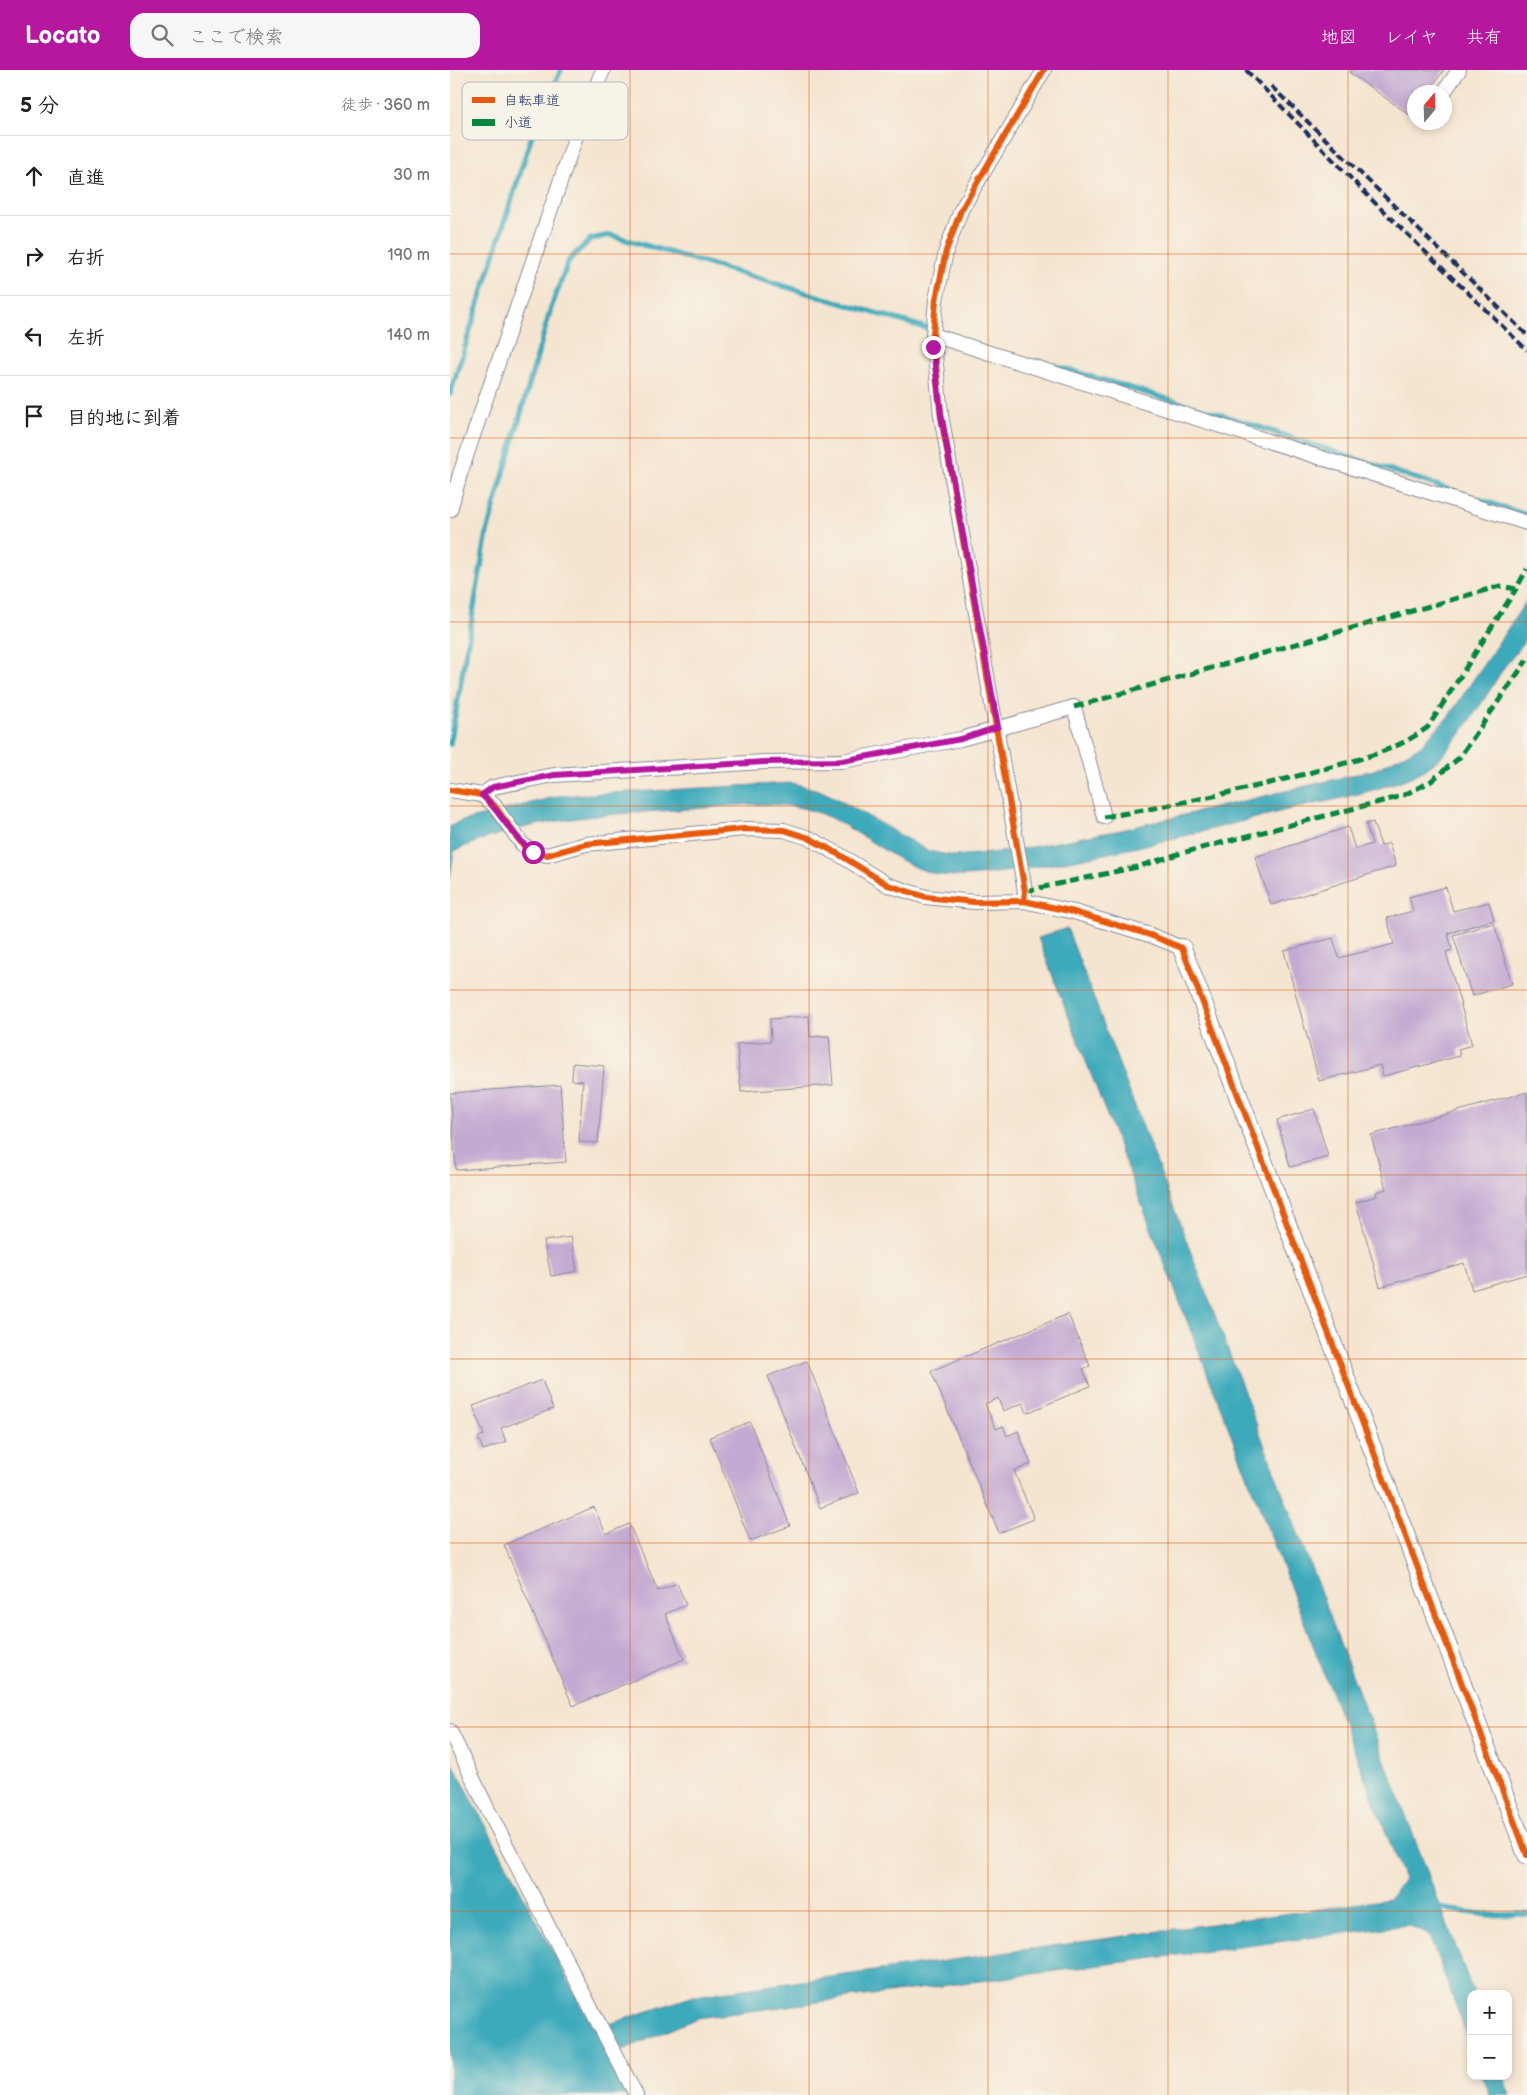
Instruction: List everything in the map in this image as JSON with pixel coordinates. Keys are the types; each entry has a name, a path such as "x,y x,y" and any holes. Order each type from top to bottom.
{"street":[{"path":"598,82 603,70"},
{"path":"1024,900 1025,891 998,727 941,415 933,335 936,300 946,251 961,210 1044,70"},
{"path":"1449,85 1459,70"},
{"path":"450,510 460,474 575,140"},
{"path":"933,335 1527,522"},
{"path":"482,795 493,787 554,775 764,762 842,761 961,739 1074,707 1104,816"},
{"path":"457,791 482,795 494,806 522,844 533,852 547,855 586,844 744,830 784,830 808,838 840,854 888,885 926,897 974,902 1024,900 1074,912 1150,935 1182,948 1527,1855"},
{"path":"450,1731 488,1810 600,2021 636,2095"}],"water":[{"path":"1527,600 1526,636 1524,640 1472,718 1443,754 1420,773 1383,787 1340,799 1097,856 965,876 943,875 910,865 829,817 798,807 753,804 631,813 541,824 482,840 454,851 450,878 450,827 458,822 558,796 792,783 819,790 836,798 928,851 955,856 1010,851 1121,830 1374,770 1419,747 1449,716"},
{"path":"1067,928 1472,1990 1467,1990 1467,2035 1429,1935 1407,1925 697,2018 609,2056 628,2095 450,2095 450,1758 594,2029 694,1996 1390,1899 1404,1879 1038,938"},
{"path":"1483,2080 1505,2080 1511,2095 1489,2095"}],"building":[{"path":"1351,70 1444,70 1433,85 1407,85 1407,113 1350,73"},
{"path":"1373,822 1381,846 1389,843 1396,866 1271,905 1255,857 1348,827 1355,849 1372,844 1366,824"},
{"path":"1446,887 1453,911 1489,902 1494,920 1448,933 1452,950 1446,952 1472,1045 1458,1049 1460,1056 1383,1076 1380,1065 1319,1081 1284,951 1333,938 1339,958 1394,944 1387,918 1413,911 1409,897"},
{"path":"1494,923 1512,984 1472,996 1453,935"},
{"path":"809,1016 810,1037 829,1036 833,1085 741,1092 737,1044 771,1041 770,1019"},
{"path":"573,1063 604,1066 598,1143 579,1142 583,1081 572,1080"},
{"path":"560,1085 566,1162 456,1170 450,1093"},
{"path":"1527,1092 1527,1274 1472,1290 1464,1263 1380,1287 1356,1202 1377,1196 1376,1192 1386,1189 1371,1135"},
{"path":"1314,1109 1328,1157 1290,1167 1277,1120"},
{"path":"571,1237 577,1271 551,1276 544,1241"},
{"path":"1068,1314 1090,1366 1083,1369 1090,1386 1027,1413 1023,1403 1003,1411 998,1398 985,1404 996,1429 1003,1426 1007,1436 1018,1431 1031,1464 1014,1471 1034,1519 999,1533 931,1371"},
{"path":"807,1361 859,1493 820,1508 768,1376"},
{"path":"542,1380 553,1409 501,1428 506,1442 483,1450 478,1437 484,1435 473,1406"},
{"path":"750,1422 790,1526 750,1541 710,1437"},
{"path":"594,1507 606,1534 629,1524 658,1591 677,1583 686,1605 665,1614 684,1659 573,1706 504,1545"}],"waterway":[{"path":"556,82 561,70"},
{"path":"450,394 530,140"},
{"path":"450,744 487,532 551,308 569,260 591,239 610,235 933,330"},
{"path":"1038,361 1225,416 1527,515"},
{"path":"1436,1908 1489,1915 1527,1914"}],"railway":[{"path":"1246,70 1374,202 1527,350"},
{"path":"1271,86 1527,335"}],"marked path":[{"path":"1074,707 1500,586 1516,589 1527,569"},
{"path":"1104,817 1210,797 1290,778 1375,754 1415,736 1428,727 1516,589"},
{"path":"1025,891 1137,867 1178,854 1402,796 1430,782 1459,758 1527,660"}],"cycle path":[{"path":"1024,901 1025,891 941,415 933,335 936,300 946,251 961,210 1044,70"},
{"path":"450,790 482,795 494,805 522,844 533,852 547,855 586,844 744,829 784,830 809,838 888,885 926,897 974,902 1024,901 1074,912 1150,935 1182,948 1527,1855"}],"route":[{"path":"533,852 522,844 494,806 482,795 493,787 554,775 764,762 842,761 961,739 998,727 941,415 933,347"}]}
